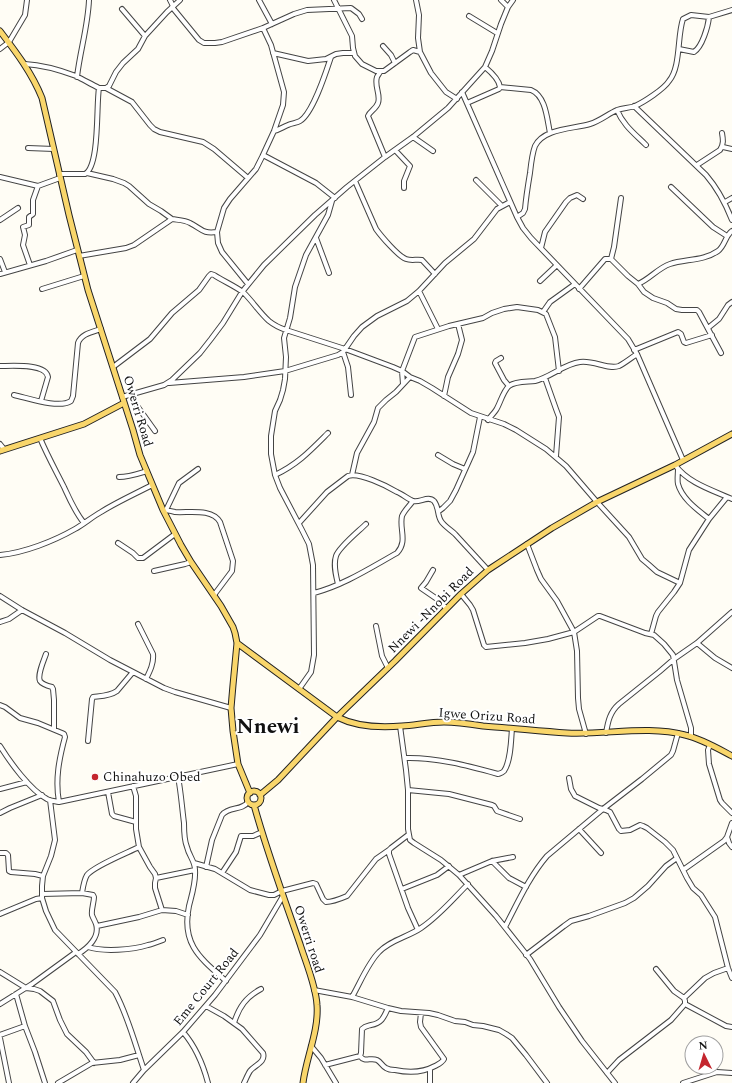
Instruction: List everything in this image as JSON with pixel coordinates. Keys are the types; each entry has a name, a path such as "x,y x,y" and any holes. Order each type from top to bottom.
{"main road":[{"name":"Owerri Road","path":"0,31 25,64 42,98 84,276 146,471 175,534 191,562 214,595 233,627 237,643 231,708 233,731 238,764 250,793"},
{"path":"2,450 84,424 124,403"},
{"name":"Nnewi -Nnobi Road","path":"260,795 278,780 337,717 388,668 446,608 488,570 552,528 597,502 677,467 683,460 732,434"},
{"name":"Igwe Orizu Road","path":"237,643 337,717 347,722 381,727 457,722 586,734 650,731 678,733 710,745 732,756"},
{"path":"256,792 260,795 260,801 258,803 254,805 248,802 247,797 250,793 256,792"},
{"name":"Owerri road","path":"254,805 318,1006 316,1025 303,1083"}],"street":[{"path":"0,49 9,42 25,14 27,0"},
{"path":"77,77 79,56 88,13 89,0"},
{"path":"170,0 173,7 199,40 204,43 222,42 263,28 307,10 352,8 362,19"},
{"path":"106,88 109,86 122,63 138,49 145,36 180,0"},
{"path":"259,0 272,24"},
{"path":"334,0 352,36 355,56 362,64 380,72"},
{"path":"416,0 419,15 418,38 420,52 431,73 446,92 457,99"},
{"path":"501,0 508,7"},
{"path":"169,383 185,368 211,339 242,292 264,265 334,199 385,157 436,120 457,99 484,67 492,51 497,33 508,7 513,0"},
{"path":"122,10 145,36"},
{"path":"517,217 522,214 525,209 532,157 539,140 550,133 590,124 600,120 617,110 634,106 656,92 670,80 674,70 683,19 690,15 709,17 732,10"},
{"path":"469,16 497,33"},
{"path":"678,49 694,52 696,50 709,24 709,17"},
{"path":"248,284 222,252 218,243 217,232 224,208 256,169 274,131 283,105 284,92 271,45 263,28"},
{"path":"383,46 391,55 395,63"},
{"path":"385,157 368,116 378,104 377,78 380,72 384,71 413,50 420,52"},
{"path":"273,54 308,61 320,60 343,52 354,53"},
{"path":"274,131 298,122 304,118 322,83 331,57"},
{"path":"25,64 42,66 77,77 99,88 106,88 132,102 154,129 160,132 203,142 214,149 248,178"},
{"path":"484,67 492,73 500,87"},
{"path":"466,103 499,89 500,87 531,90 539,95 544,105 550,133"},
{"path":"88,173 93,162 96,148 99,88"},
{"path":"462,92 517,217 524,228 557,265 628,339 637,354 683,460"},
{"path":"634,106 706,175 716,187 725,202 732,220"},
{"path":"617,110 624,124 646,145"},
{"path":"697,165 720,150 723,143 722,132"},
{"path":"413,137 433,152"},
{"path":"722,147 732,149"},
{"path":"28,148 54,149"},
{"path":"395,150 410,166 404,181 404,188"},
{"path":"263,155 316,183 334,199"},
{"path":"0,177 38,186 60,176 88,173 114,179 129,186 149,204 172,219 191,224 203,232 217,232"},
{"path":"476,180 502,206"},
{"path":"355,181 380,236 403,257 410,260 422,260 435,274"},
{"path":"30,265 22,245 25,235 23,227 29,225 29,217 33,214 34,196 38,186"},
{"path":"671,187 713,227 727,236"},
{"path":"542,248 545,232 566,202 570,198 577,195 583,199"},
{"path":"611,259 621,198"},
{"path":"725,202 732,198"},
{"path":"299,689 311,672 314,650 314,593 312,556 309,544 280,488 275,475 271,454 272,436 275,411 283,390 286,357 284,338 290,318 295,287 306,255 328,215 334,199"},
{"path":"122,397 169,383 285,372 333,358 344,351 362,327 377,316 407,301 419,291 454,254 470,244 497,209 510,202"},
{"path":"0,220 18,208"},
{"path":"79,256 126,248 134,245 172,219"},
{"path":"638,284 664,266 700,258 718,251 722,247 727,236 732,231"},
{"path":"316,238 329,273"},
{"path":"0,259 2,273 77,250"},
{"path":"579,289 604,259 611,259 638,284 644,292 653,298 667,303 676,309 697,310 721,353"},
{"path":"540,281 557,265"},
{"path":"113,367 150,339 172,313 199,290 211,274 242,292 270,322 286,330 344,351 373,359 402,371 471,413 488,420 504,424 546,449 566,466 629,537 642,559 657,572 680,583"},
{"path":"42,289 84,276"},
{"path":"543,312 550,302 575,284"},
{"path":"419,291 438,329"},
{"path":"708,328 719,319 728,305 732,302"},
{"path":"403,384 402,371 415,337 438,329 483,318 492,313 510,308 528,308 538,310 543,312 548,318 556,337 560,371"},
{"path":"444,396 448,377 458,354 462,340 458,324"},
{"path":"14,395 54,404 68,403 71,401 73,396 78,343 83,336 100,329"},
{"path":"634,350 678,332 681,334 684,342 686,343 712,335"},
{"path":"344,351 352,395"},
{"path":"488,420 496,410 509,386 514,383 545,378 569,365 580,362 591,362 614,367 620,365 637,354"},
{"path":"501,358 496,361 496,363 504,380 509,386"},
{"path":"0,366 38,367 44,371 48,377 41,401"},
{"path":"352,475 357,454 374,422 378,408 410,377"},
{"path":"545,378 559,416 556,456"},
{"path":"131,394 135,403 155,431"},
{"path":"439,511 450,501 473,452 480,416"},
{"path":"275,475 294,465 328,433"},
{"path":"40,438 75,511 84,523"},
{"path":"0,444 2,450"},
{"path":"438,455 465,469"},
{"path":"651,634 658,612 680,583 689,550 709,520 730,498 689,479 677,467"},
{"path":"677,467 678,484 681,491 691,505 709,520"},
{"path":"198,470 179,483 164,510 209,514 215,516 220,522 233,565 232,572 214,595"},
{"path":"118,477 134,476 146,471"},
{"path":"299,523 327,492 348,476 357,475 395,491 413,501 432,500 436,504 441,521 475,554 488,570"},
{"path":"0,555 43,544 61,536 101,512 152,485"},
{"path":"314,593 354,578 397,553 402,541 402,515 413,501"},
{"path":"338,584 335,570 336,557 339,551 366,524"},
{"path":"118,543 138,558 143,558 175,534"},
{"path":"528,544 541,579 557,601 576,638 578,651 578,698 586,734"},
{"path":"154,571 191,562"},
{"path":"432,570 421,588 437,599 446,608"},
{"path":"461,594 470,605 486,647 548,639 574,632 598,616 654,635 673,655 677,680 691,728 691,737"},
{"path":"0,596 22,610 146,679 175,692 231,708"},
{"path":"0,622 9,619 22,610"},
{"path":"606,733 608,722 614,709 619,704 674,659 697,643 732,612"},
{"path":"138,624 154,658 146,679"},
{"path":"376,626 382,656 388,668"},
{"path":"697,643 715,658 732,668"},
{"path":"46,654 39,678 41,682 53,689 54,730"},
{"path":"88,741 93,697 105,696 114,693 133,672"},
{"path":"0,705 20,718 64,734 65,737 60,755 57,784 59,802"},
{"path":"400,726 408,790 407,820 408,835 410,840 441,860 460,875 505,927 526,955 577,1034 615,1083"},
{"path":"405,758 467,765 498,774 504,771 508,761 512,728"},
{"path":"505,927 526,887 544,860 603,809 671,755 678,733"},
{"path":"710,745 708,750 710,764 720,800 732,813"},
{"path":"0,746 8,759 27,782 50,800 59,802 238,764"},
{"path":"178,777 181,789 187,848 194,863 195,870 195,878 188,915 188,931 191,941 203,961 226,981"},
{"path":"570,778 571,789 575,796 610,812 621,831 630,830 640,826 647,828 673,850 693,888 701,895 715,917 732,978"},
{"path":"0,789 27,782"},
{"path":"133,786 136,796 136,822 139,847 156,878 155,888 162,910"},
{"path":"408,790 449,794 492,805 497,812 520,819"},
{"path":"108,792 112,814 114,816 136,822"},
{"path":"0,813 42,795"},
{"path":"50,800 55,840 43,876 42,896 46,911 56,930 115,992 126,1016 144,1070"},
{"path":"206,866 212,840 222,815 229,809 245,806 248,802"},
{"path":"683,870 724,841 727,838 732,823"},
{"path":"580,829 601,853"},
{"path":"222,873 236,852 241,836 253,836 262,832"},
{"path":"194,863 215,869 250,890 269,895 283,894 313,883 316,884 323,900 326,902 341,899 347,896 376,859 408,835"},
{"path":"727,838 732,847"},
{"path":"82,893 83,884 90,872 139,847"},
{"path":"389,850 389,854 408,908 418,930"},
{"path":"0,853 6,853 8,855 9,871 43,876"},
{"path":"460,875 492,861 513,857"},
{"path":"526,955 571,921 617,906 634,898 643,891 666,866 677,858"},
{"path":"492,861 509,878 526,887"},
{"path":"402,889 437,875 449,866"},
{"path":"156,878 195,870"},
{"path":"352,997 371,963 379,952 418,930 430,921 468,884"},
{"path":"0,914 42,896 82,893 91,894 94,897 92,916 97,926 96,933 88,947 0,1004"},
{"name":"Eme Court Road","path":"133,1083 144,1070 183,1032 226,981 260,935 283,894"},
{"path":"97,926 139,917 162,910 176,910 188,915"},
{"path":"88,947 104,950 134,948 148,946 163,940"},
{"path":"607,1073 619,1060 671,1020 684,1004 684,998 705,978 728,968"},
{"path":"656,969 674,991 684,998"},
{"path":"0,972 26,988 40,991 53,1001 67,1034 86,1052 94,1063"},
{"path":"234,1023 239,1010 245,1001 260,989"},
{"path":"314,990 352,997 401,1011 438,1015 455,1021 483,1026 506,1034 512,1038 547,1083"},
{"path":"16,994 25,1026 45,1083"},
{"path":"684,1004 726,1026 732,1026"},
{"path":"206,1006 242,1029 264,1056 263,1059 250,1070 244,1083"},
{"path":"360,1056 362,1029 383,1020 388,1008"},
{"path":"360,1056 364,1060 376,1060 388,1069 413,1072 430,1069 443,1062 444,1059 421,1028 421,1013"},
{"path":"9,1083 0,1037 25,1026"},
{"path":"183,1032 190,1040 198,1054 208,1083"},
{"path":"311,1046 336,1083"},
{"path":"58,1083 89,1064 120,1060 139,1055"},
{"path":"325,1065 360,1056"},
{"path":"430,1069 430,1083"},
{"path":"683,1083 717,1072 732,1073"}],"place":[{"name":"Chinahuzo Obed","path":"95,777"}],"district":[{"name":"Nnewi","path":"268,727"}]}
